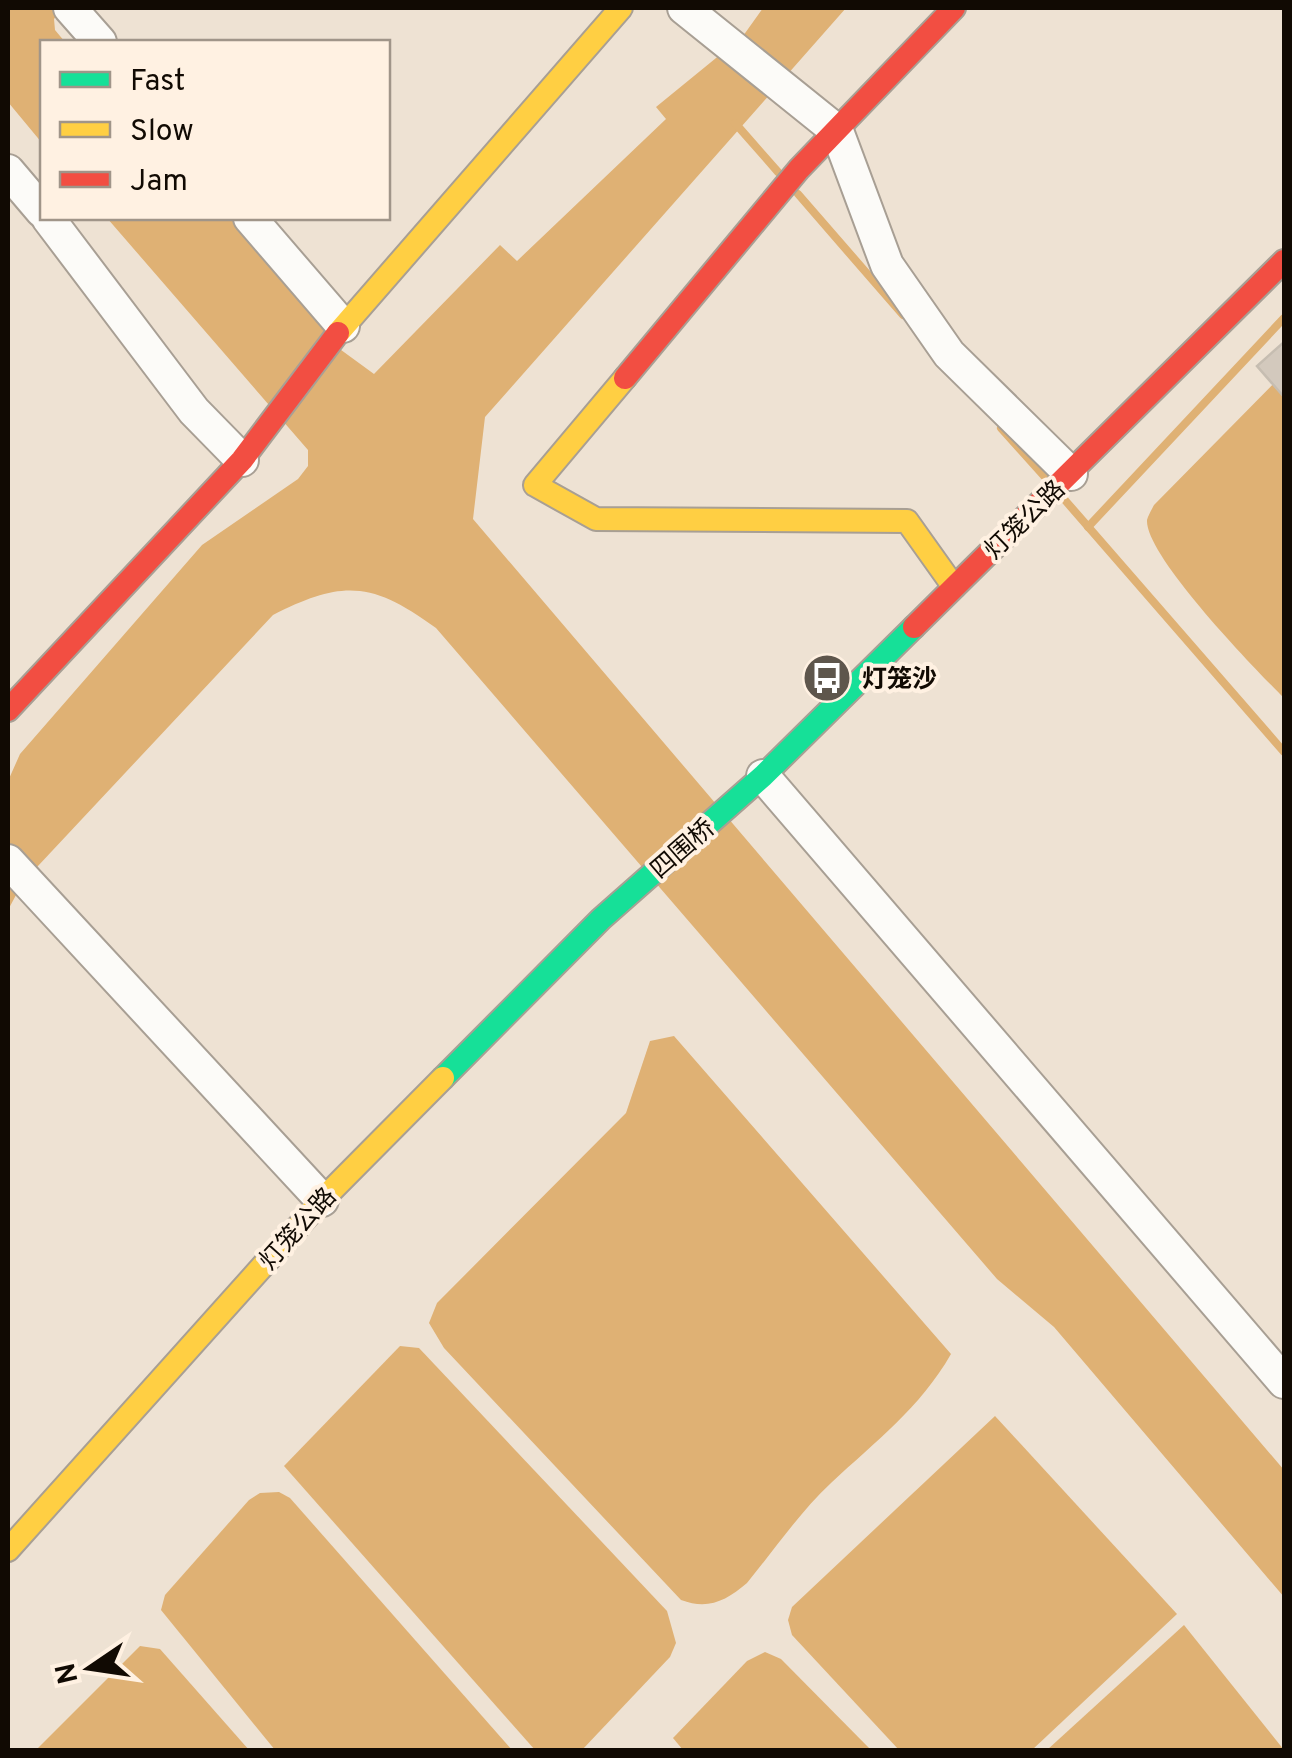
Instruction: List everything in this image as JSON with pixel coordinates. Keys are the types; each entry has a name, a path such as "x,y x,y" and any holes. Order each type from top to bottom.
{"street":[{"path":"70,8 98,40"},
{"path":"8,710 242,460 343,326 621,8"},
{"path":"684,8 837,131 887,265 949,354 1064,482"},
{"path":"954,8 799,169 534,485 596,519 907,521 954,587"},
{"path":"8,171 40,209"},
{"path":"50,220 194,411 242,460"},
{"path":"252,220 343,326"},
{"name":"灯笼公路","path":"763,776 1284,261"},
{"path":"763,776 1284,1382"},
{"name":"四围桥","path":"601,919 763,776"},
{"path":"8,860 322,1200"},
{"name":"灯笼公路","path":"8,1550 322,1200 601,919"}],"shaded area":[{"path":"8,8 62,8 54,19 55,30 63,40 40,40 40,141 8,102"},
{"path":"763,8 846,8 485,417 473,519 1284,1470 1284,1597 1054,1327 997,1279 436,628 394,602 375,594 339,591 319,595 273,615 23,882 8,910 8,781 20,754 202,545 298,479 308,466 308,450 109,220 236,220 337,347 374,374 500,245 517,261 666,119 656,107 743,36"},
{"path":"1284,373 1284,698 1182,585 1151,537 1147,520 1154,505"},
{"path":"674,1036 951,1354 926,1391 820,1494 747,1583 732,1595 708,1604 681,1600 444,1348 429,1323 437,1303 626,1113 650,1041"},
{"path":"400,1346 419,1348 667,1611 676,1643 670,1657 582,1750 535,1750 284,1466"},
{"path":"995,1416 1177,1614 1032,1750 899,1750 792,1635 788,1620 792,1607"},
{"path":"279,1492 290,1498 512,1750 275,1750 161,1610 165,1595 249,1500 260,1493"},
{"path":"1184,1625 1284,1750 1047,1750"},
{"path":"140,1646 160,1649 249,1750 36,1750"},
{"path":"765,1652 781,1659 871,1750 683,1750 673,1738 747,1661"}],"building":[{"path":"1284,342 1284,397 1257,366"}],"waterway":[{"path":"735,123 778,172"},
{"path":"798,194 903,315"},
{"path":"1088,527 1284,318"},
{"path":"1001,428 1045,477"},
{"path":"1064,499 1284,752"}],"traffic: fast":[{"path":"443,1078 601,919 763,776 914,627"}],"traffic: slow":[{"path":"338,333 621,8"},
{"path":"625,378 535,485 596,519 907,521 954,587"},
{"path":"8,1550 322,1200 443,1078"}],"traffic: jam":[{"path":"625,378 799,169 954,8"},
{"path":"914,627 1284,261"},
{"path":"8,710 242,460 338,333"}],"place":[{"name":"灯笼沙","path":"827,678"}]}
